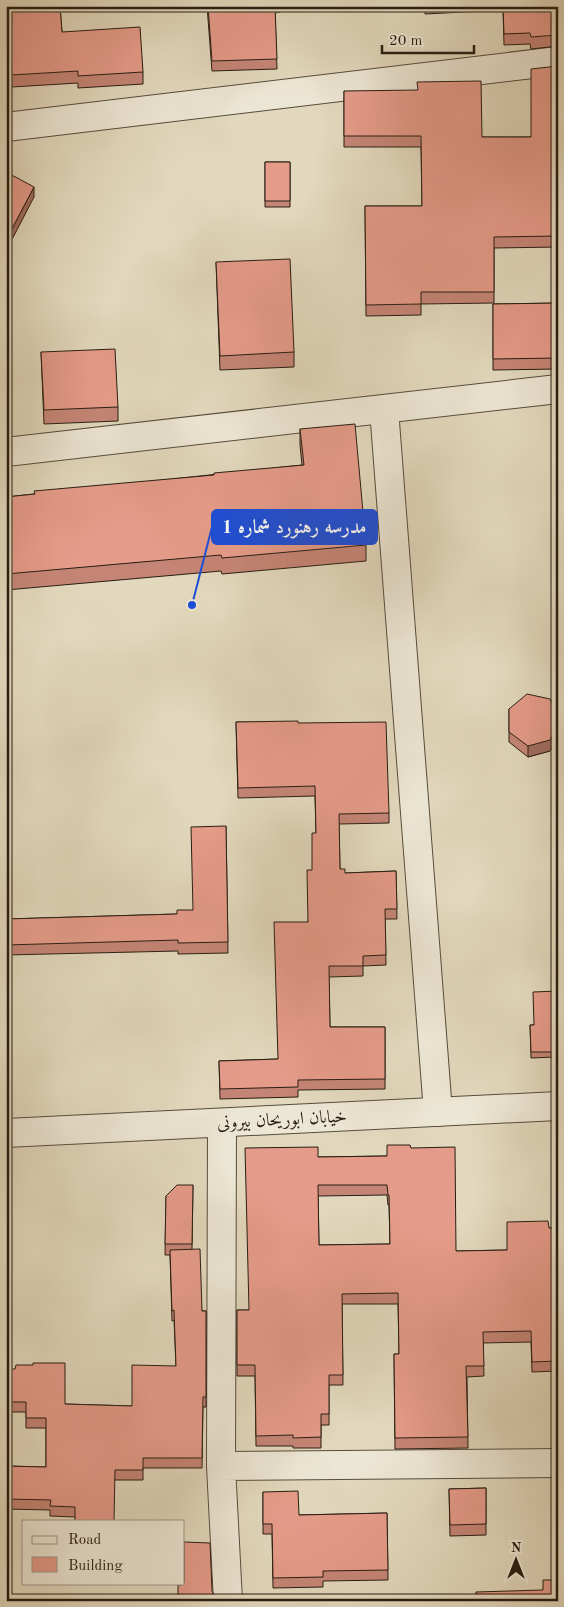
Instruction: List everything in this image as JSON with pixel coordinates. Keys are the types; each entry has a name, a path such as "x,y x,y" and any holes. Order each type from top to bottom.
{"street":[{"path":"6,127 558,61"},
{"path":"6,452 558,389"},
{"path":"384,409 438,1112"},
{"name":"خیابان ابوریحان بیرونی","path":"6,1133 558,1106"},
{"path":"222,1123 221,1466 228,1601"},
{"path":"221,1466 558,1462"}],"building":[{"path":"7,6 60,6 62,32 140,27 143,72 78,76 78,71 12,75"},
{"path":"208,6 275,6 277,59 212,61"},
{"path":"503,6 558,6 558,35 531,37 530,33 504,34"},
{"path":"558,66 558,236 494,237 494,292 421,292 421,304 366,305 365,206 422,206 421,136 344,136 344,91 418,90 417,82 481,81 482,137 531,137 531,69"},
{"path":"265,162 290,162 290,201 265,201"},
{"path":"8,173 34,187 6,240 6,176"},
{"path":"290,259 294,352 220,356 216,262"},
{"path":"558,303 558,358 493,359 493,304"},
{"path":"115,349 118,407 44,410 41,352"},
{"path":"355,424 366,545 222,558 221,555 6,574 6,497 35,494 34,491 304,465 300,429"},
{"path":"527,694 550,699 558,715 558,724 550,740 528,746 509,732 509,709"},
{"path":"298,721 298,723 386,722 389,813 339,814 340,869 345,869 345,873 396,871 397,909 385,909 386,955 363,956 363,966 329,966 330,1027 385,1027 385,1079 298,1080 298,1087 220,1089 219,1061 278,1059 274,922 308,922 307,870 312,870 312,833 316,833 315,786 238,788 236,722"},
{"path":"226,826 228,942 178,943 178,940 6,945 6,919 177,914 177,910 193,910 191,827"},
{"path":"558,991 558,1050 555,1050 555,1052 531,1052 530,1025 534,1025 533,992"},
{"path":"387,1145 410,1145 411,1148 455,1147 456,1251 507,1250 507,1222 548,1221 549,1228 558,1228 558,1361 532,1362 531,1331 483,1332 484,1366 466,1366 468,1437 395,1438 394,1354 399,1354 398,1293 342,1294 343,1375 329,1375 329,1414 321,1414 321,1437 293,1438 293,1435 256,1436 255,1365 237,1365 237,1310 249,1310 245,1148 318,1147 318,1157 387,1156","holes":["318,1185 387,1185 390,1244 319,1245"]},
{"path":"177,1185 193,1185 192,1244 165,1244 166,1196"},
{"path":"200,1249 202,1311 206,1311 206,1397 203,1397 202,1458 143,1458 143,1470 115,1470 114,1520 75,1520 75,1507 50,1506 51,1500 6,1499 6,1466 46,1467 46,1418 26,1418 26,1402 6,1402 6,1369 15,1369 16,1365 33,1365 33,1363 65,1363 65,1404 132,1406 132,1365 176,1366 170,1250"},
{"path":"486,1488 486,1524 450,1525 449,1489"},
{"path":"298,1491 299,1515 387,1513 388,1570 323,1571 323,1577 273,1578 272,1524 263,1524 263,1492"},
{"path":"185,1542 210,1543 212,1591 217,1601 178,1601 178,1585 185,1584"},
{"path":"543,1580 558,1580 558,1601 476,1601 476,1592 543,1590"}],"place":[{"name":"مدرسه رهنورد شماره 1","path":"192,605"}]}
